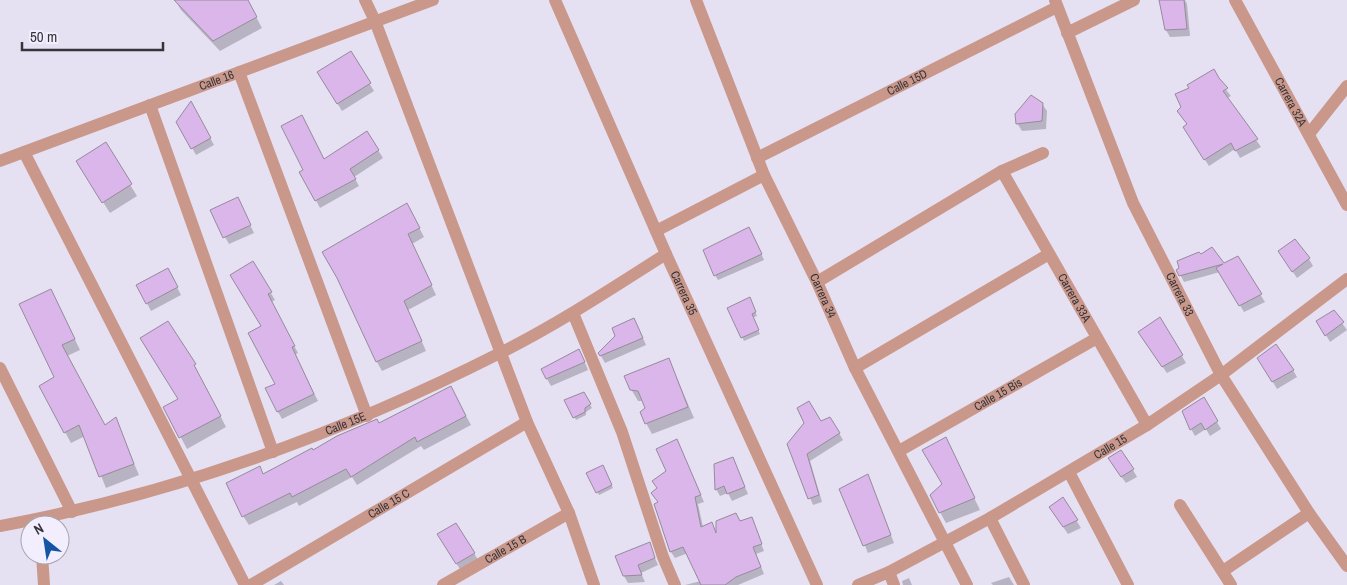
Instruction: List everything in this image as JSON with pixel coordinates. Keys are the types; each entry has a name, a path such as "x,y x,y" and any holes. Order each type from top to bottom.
{"street":[{"path":"365,0 375,21 527,422 569,513 594,585"},
{"name":"Calle 16","path":"0,161 433,0"},
{"name":"Carrera 35","path":"554,0 666,254 817,585"},
{"name":"Carrera 34","path":"696,0 764,175 817,282 855,368 946,541 967,585"},
{"path":"1068,33 1134,0"},
{"name":"Carrera 32A","path":"1235,0 1347,205"},
{"name":"Calle 15D","path":"757,158 1056,4"},
{"name":"Carrera 33","path":"1056,4 1133,203 1221,375 1309,513 1347,566"},
{"path":"239,72 367,416"},
{"path":"1309,134 1347,86"},
{"path":"150,105 273,452"},
{"path":"24,152 245,585"},
{"path":"817,282 1002,171 1043,153"},
{"name":"Carrera 33A","path":"1002,171 1147,425"},
{"path":"656,231 764,175"},
{"name":"Calle 15E","path":"62,515 191,480 273,452 367,416 501,352 573,312 666,254"},
{"path":"855,368 1049,254"},
{"name":"Calle 15","path":"858,585 889,572 990,518 1147,425 1221,375 1346,280"},
{"path":"573,312 622,432 663,557 675,585"},
{"name":"Calle 15 Bis","path":"899,451 1097,338"},
{"path":"0,368 72,512"},
{"name":"Calle 15 C","path":"251,585 527,422"},
{"path":"1069,472 1128,585"},
{"path":"1180,506 1231,585"},
{"name":"Calle 15 B","path":"443,585 569,513"},
{"path":"1223,571 1309,513"},
{"path":"990,518 1024,585"},
{"name":"Calle 15E","path":"0,526 20,524"},
{"path":"43,565 44,585"},
{"path":"889,572 894,585"}],"building":[{"path":"174,0 248,0 257,17 213,41"},
{"path":"1159,0 1184,0 1187,29 1165,30"},
{"path":"351,51 371,83 337,104 317,72"},
{"path":"1214,69 1228,88 1223,91 1258,139 1235,151 1231,143 1204,160 1183,127 1187,124 1177,111 1181,107 1175,94 1189,88 1187,85"},
{"path":"1031,95 1043,103 1042,121 1016,124 1015,114"},
{"path":"191,101 211,138 191,149 176,122"},
{"path":"302,115 324,159 367,131 379,150 350,169 356,179 315,201 299,172 303,170 281,126"},
{"path":"106,142 132,184 102,203 76,161"},
{"path":"238,197 251,225 223,238 210,210"},
{"path":"407,203 420,228 408,234 432,285 404,301 422,341 376,362 337,278 322,252"},
{"path":"749,227 762,254 714,276 703,250"},
{"path":"1295,239 1310,258 1292,272 1278,251"},
{"path":"1212,247 1224,263 1238,256 1262,294 1239,306 1216,268 1223,264 1179,276 1176,270 1179,268 1177,261 1199,252 1201,254"},
{"path":"253,261 272,292 268,294 295,346 292,347 314,394 277,412 265,388 275,384 248,333 261,326 230,275"},
{"path":"168,268 178,287 146,304 136,285"},
{"path":"51,289 75,339 62,345 105,425 116,417 134,464 99,477 79,425 64,433 39,386 54,377 19,304"},
{"path":"750,297 756,312 752,314 759,330 741,338 727,308"},
{"path":"1334,310 1344,322 1325,336 1316,321"},
{"path":"1160,317 1183,355 1162,367 1138,332"},
{"path":"634,318 643,338 600,356 598,353 615,336 612,328"},
{"path":"168,321 196,364 194,365 221,416 179,438 163,407 178,399 140,338"},
{"path":"1276,344 1294,370 1272,382 1257,358"},
{"path":"579,349 585,362 546,379 541,369"},
{"path":"669,358 688,407 645,424 640,412 645,408 638,391 630,390 624,376"},
{"path":"451,386 466,416 417,442 415,437 351,477 346,469 292,497 290,493 242,517 226,483 260,466 263,474 337,436 377,419 379,423"},
{"path":"584,392 591,404 585,408 585,412 573,418 564,400"},
{"path":"1204,397 1218,421 1205,430 1201,423 1190,430 1182,411"},
{"path":"809,401 821,421 830,417 840,433 807,454 819,495 808,499 787,444 804,423 797,408"},
{"path":"946,437 975,498 939,513 930,495 942,484 922,450"},
{"path":"677,439 701,495 695,497 701,527 712,522 716,533 716,521 736,513 740,521 752,517 762,544 753,547 761,567 736,577 725,585 701,585 683,547 670,552 654,504 658,502 651,493 657,488 652,481 666,471 656,449"},
{"path":"1121,450 1134,469 1121,477 1108,458"},
{"path":"733,457 745,487 727,494 724,486 715,490 714,464"},
{"path":"603,465 612,485 596,493 586,473"},
{"path":"868,474 891,535 863,546 839,489"},
{"path":"1063,497 1078,520 1063,527 1049,507"},
{"path":"456,523 475,553 456,564 437,534"},
{"path":"650,542 655,558 638,565 642,575 623,576 615,556"}]}
